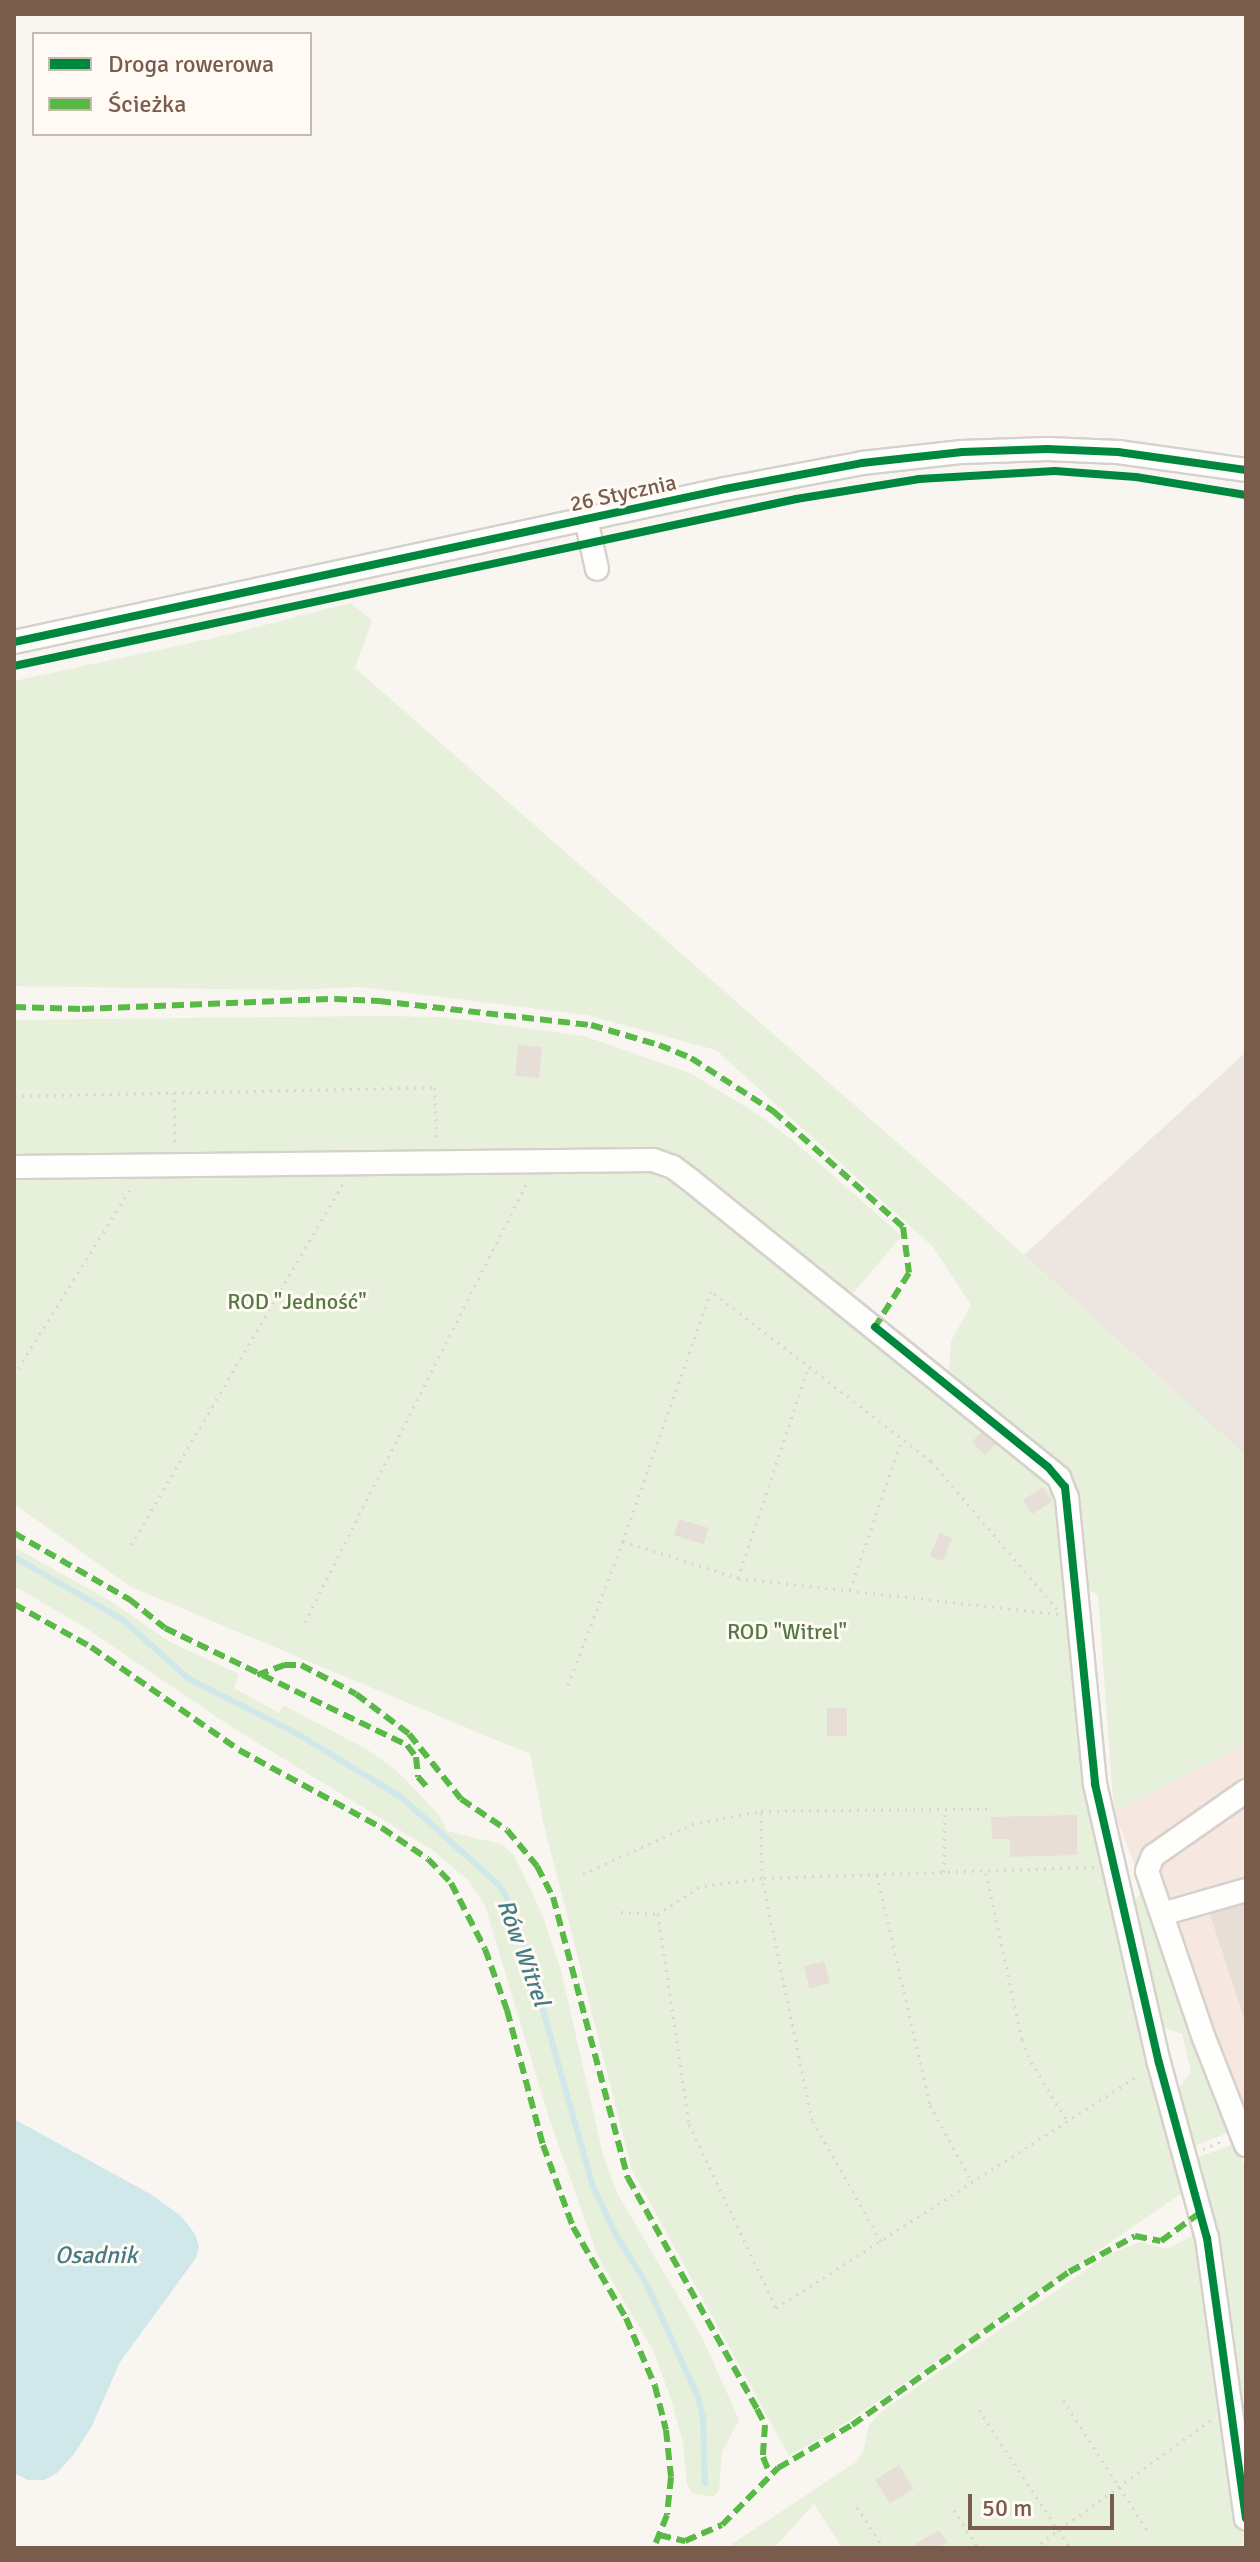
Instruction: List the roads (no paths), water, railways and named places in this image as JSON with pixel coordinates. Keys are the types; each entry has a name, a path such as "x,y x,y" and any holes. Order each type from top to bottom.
{"street":[{"name":"26 Stycznia","path":"14,642 819,470 962,452 1022,449 1118,452 1246,470"},
{"path":"586,519 597,569"},
{"path":"14,1167 653,1160 673,1167 1048,1467 1065,1487 1089,1742 1114,1867 1159,2063 1207,2238 1246,2518"},
{"path":"1244,2139 1147,1871 1153,1856 1246,1791"},
{"path":"1162,1914 1246,1890"}],"water":[{"name":"Osadnik","path":"14,2119 152,2195 181,2216 195,2234 199,2246 196,2258 120,2362 92,2426 74,2454 57,2473 44,2480 28,2480 14,2473"}],"waterway":[{"name":"Rów Witrel","path":"14,1557 122,1619 189,1679 296,1733 401,1797 497,1883 506,1896 526,1950 593,2186 615,2233 647,2285 698,2397 703,2417 705,2483"}],"park label":[{"name":"ROD \"Jedność\"","path":"297,1302"},
{"name":"ROD \"Witrel\"","path":"787,1632"}]}
